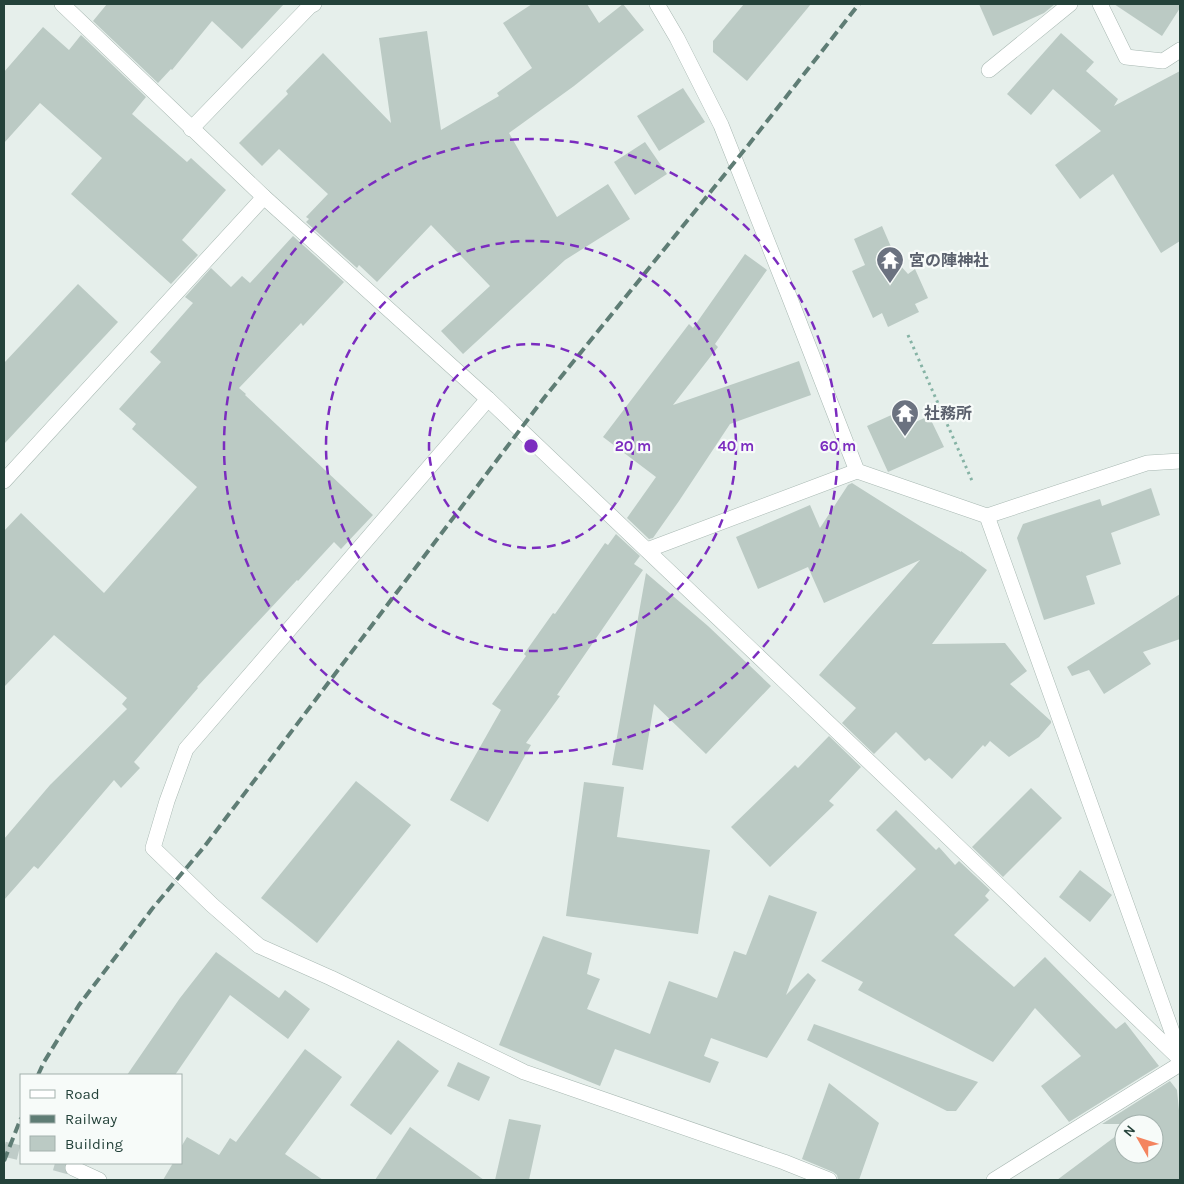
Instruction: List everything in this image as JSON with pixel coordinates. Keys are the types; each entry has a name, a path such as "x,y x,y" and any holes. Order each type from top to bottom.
{"street":[{"path":"62,4 264,198 488,398 1180,1059"},
{"path":"191,129 314,4"},
{"path":"657,4 677,38 721,125 857,471"},
{"path":"989,70 1070,4"},
{"path":"1100,4 1126,57 1163,61 1180,50"},
{"path":"4,481 264,198"},
{"path":"488,398 186,748 153,848 212,905 259,946 330,978 524,1072 784,1162 829,1180"},
{"path":"648,550 857,471 987,516 1147,464 1180,461"},
{"path":"987,516 1180,1054"},
{"path":"994,1180 1180,1064"},
{"path":"73,1168 99,1180"}],"path":[{"path":"908,334 987,516"}],"building":[{"path":"107,4 284,4 242,49 212,21 172,70 158,83 93,21"},
{"path":"532,4 587,4 599,23 623,4 644,30 574,86 509,133 557,217 608,184 630,219 565,260 463,354 441,331 490,286 431,225 377,282 359,265 357,268 306,222 309,219 306,217 328,194 279,149 262,166 239,143 288,94 286,91 323,53 391,123 379,38 427,31 441,130 499,96 497,93 532,68 503,23"},
{"path":"744,4 811,4 747,81 713,52 713,41"},
{"path":"979,4 1055,4 1044,13 993,36"},
{"path":"1114,4 1180,4 1180,8 1162,36"},
{"path":"43,27 69,50 81,35 146,97 132,114 187,162 191,158 226,190 182,240 198,255 171,284 71,194 102,158 40,103 4,143 4,72"},
{"path":"1061,33 1094,62 1086,71 1118,99 1114,106 1180,71 1180,241 1161,253 1113,174 1080,199 1055,165 1101,131 1053,89 1031,115 1007,94"},
{"path":"683,88 705,122 659,151 637,116"},
{"path":"645,142 667,174 635,195 614,162"},
{"name":"宮の陣神社","path":"882,226 898,263 908,274 915,269 928,298 915,304 919,312 888,327 882,313 873,318 852,271 865,265 854,239"},
{"path":"293,236 344,282 303,326 301,323 239,388 373,515 341,549 334,542 297,580 197,687 134,762 140,768 121,788 114,780 38,869 34,866 4,900 4,839 50,785 127,709 122,704 127,698 54,635 4,687 4,531 21,513 104,593 197,487 132,429 136,424 119,409 161,362 150,352 193,303 185,297 211,268 231,287 242,276 250,283"},
{"path":"745,254 767,270 715,344 718,347 673,405 799,361 811,395 730,424 653,538 649,539 627,518 656,477 603,437 689,324 693,328"},
{"path":"78,284 118,322 4,444 4,363"},
{"name":"社務所","path":"898,412 904,427 929,416 944,447 888,472 867,426"},
{"path":"852,483 961,551 987,570 932,644 1005,643 1027,671 1010,684 1051,723 1039,737 1009,757 990,741 985,747 983,745 952,779 929,758 925,761 896,732 874,754 842,723 856,708 819,675 920,560 824,603 808,567 758,589 736,537 810,505 820,528 848,485"},
{"path":"1151,488 1160,515 1111,533 1121,564 1086,576 1095,604 1044,620 1017,538 1023,524 1100,499 1102,506"},
{"path":"616,534 640,556 634,564 643,570 557,695 560,696 526,743 531,745 488,822 450,800 501,710 492,704 526,656 524,654 553,613 555,614 605,543 608,545"},
{"path":"646,573 708,626 771,686 706,754 654,704 643,770 612,765"},
{"path":"1180,594 1180,639 1143,652 1151,664 1104,694 1089,670 1072,676 1067,667"},
{"path":"829,736 861,767 829,801 834,805 770,867 731,827 795,765 798,768"},
{"path":"356,781 411,825 317,943 261,898"},
{"path":"584,782 624,787 617,837 710,850 698,934 566,916"},
{"path":"1031,788 1062,818 1003,877 972,847"},
{"path":"896,810 936,850 939,847 955,865 959,861 990,890 985,896 989,900 954,935 1014,987 1045,957 1116,1029 1125,1022 1159,1066 1069,1122 1041,1086 1081,1056 1035,1008 993,1062 858,990 863,982 821,961 916,869 876,830"},
{"path":"1080,870 1112,895 1090,922 1059,897"},
{"path":"769,895 817,912 786,995 808,973 816,980 767,1058 711,1038 704,1056 719,1062 710,1083 615,1049 600,1086 499,1045 543,936 592,953 587,974 600,979 587,1009 650,1034 669,981 717,998 734,951 746,955"},
{"path":"216,952 279,998 285,990 310,1009 288,1039 230,995 176,1074 128,1074 180,998"},
{"path":"814,1024 978,1082 956,1111 947,1111 807,1040"},
{"path":"398,1040 439,1071 391,1135 350,1105"},
{"path":"305,1049 342,1077 285,1154 323,1180 163,1180 172,1164 182,1164 182,1145 187,1137 219,1155 230,1138 236,1142"},
{"path":"458,1062 490,1077 479,1101 447,1086"},
{"path":"1170,1081 1177,1090 1180,1121 1180,1180 1057,1180 1114,1137 1114,1164 1164,1164 1164,1114 1118,1114"},
{"path":"829,1083 879,1123 859,1180 838,1180 837,1175 833,1172 802,1159"},
{"path":"1114,1116 1114,1124 1102,1124"},
{"path":"509,1119 541,1125 529,1180 495,1180"},
{"path":"410,1127 484,1180 375,1180"}],"tunnel":[{"path":"4,1149 20,1153"},
{"path":"59,1164 73,1168"}],"railway":[{"path":"38,1074 79,1005 152,909 204,847 544,398 746,148 859,4"},
{"path":"4,1161 20,1121"}],"place":[{"name":"宮の陣神社","path":"890,284"},
{"name":"社務所","path":"905,437"}]}
